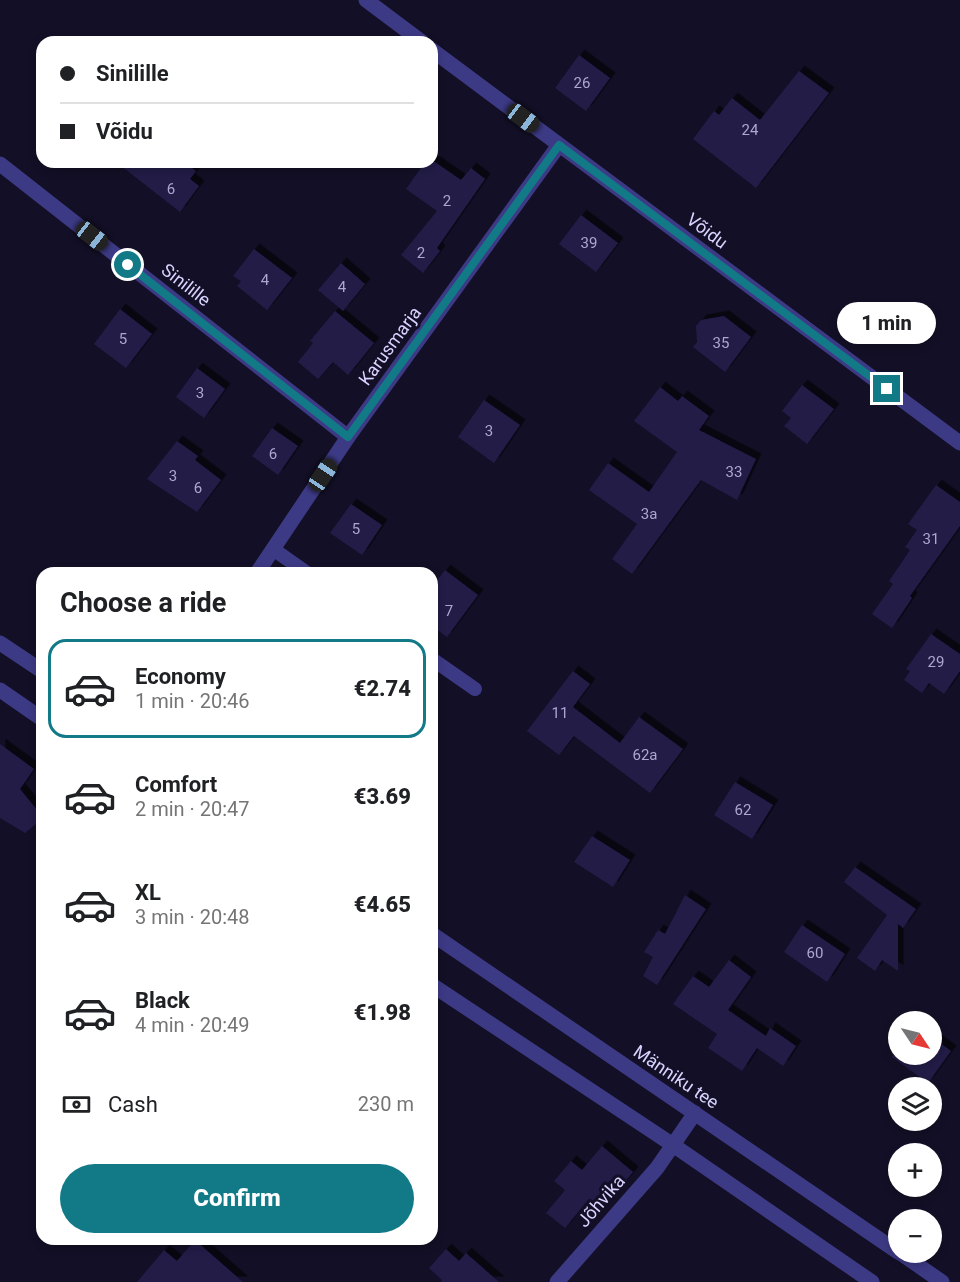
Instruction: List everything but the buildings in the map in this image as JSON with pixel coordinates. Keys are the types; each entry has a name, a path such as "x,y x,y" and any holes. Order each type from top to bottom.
{"street":[{"path":"366,0 414,36"},
{"name":"Võidu","path":"438,54 960,443"},
{"name":"Karusmarja","path":"261,567 348,437 559,145"},
{"name":"Sinilille","path":"0,164 348,437"},
{"path":"0,643 36,666"},
{"path":"0,690 36,715"},
{"name":"Männiku tee","path":"438,938 888,1245"},
{"path":"438,989 673,1145 872,1282"},
{"name":"Jõhvika","path":"556,1282 657,1168 695,1113"},
{"name":"Männiku tee","path":"915,1263 942,1282"}],"lane":[{"path":"273,549 298,567"},
{"path":"438,663 475,689"}],"route":[{"path":"128,265 348,437 559,145 887,389"}]}
